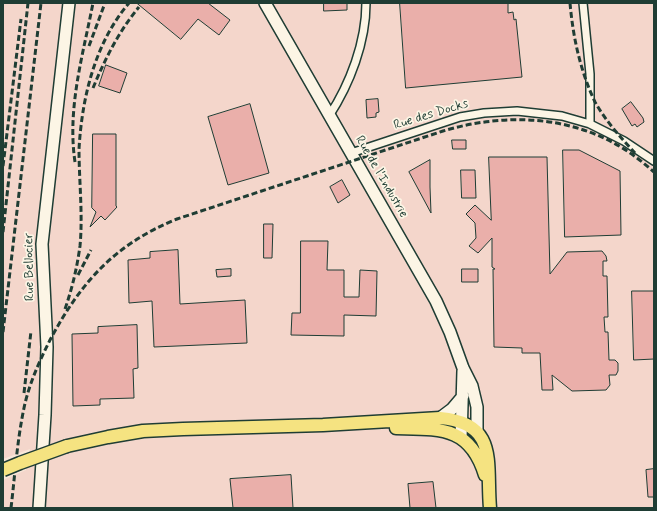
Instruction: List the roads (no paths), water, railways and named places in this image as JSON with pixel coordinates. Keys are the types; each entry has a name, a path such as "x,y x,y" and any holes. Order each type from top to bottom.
{"main road":[{"name":"Rue Bellocier","path":"39,508 45,415 47,347 42,244 69,3"},
{"name":"Rue de l'Industrie","path":"265,3 436,301 450,332 463,368"},
{"path":"463,368 463,396 471,424 485,446 488,456 490,508"},
{"path":"461,438 471,424 477,407 472,386 463,368"},
{"path":"440,418 452,410 463,396"},
{"path":"3,470 67,446 143,431 323,425 440,418 471,424"},
{"path":"323,425 434,429 447,432 461,438 471,448 481,462 488,486"}],"street":[{"path":"330,116 348,82 358,56 366,13 366,3"},
{"path":"583,3 590,74 590,124"},
{"name":"Rue des Docks","path":"351,153 448,120 500,111 532,112 562,116 590,124 624,141 654,161"}],"railway":[{"path":"3,232 28,3"},
{"path":"3,332 41,3"},
{"path":"75,162 73,122 77,82 93,3"},
{"path":"89,46 105,3"},
{"path":"65,309 74,278 80,246 81,210 79,149 83,110 87,90 92,72 107,35 129,3"},
{"path":"570,3 573,28 581,66 595,102 619,135 635,153"},
{"path":"93,88 102,66 113,46 139,7"},
{"path":"3,166 21,19"},
{"path":"11,508 24,408 35,373 50,340 74,300 102,267 135,240 155,229 177,219 443,131 492,121 541,121 565,125 589,132 611,142 633,155 654,172"},
{"path":"78,275 91,250"},
{"path":"24,393 31,331"}]}
